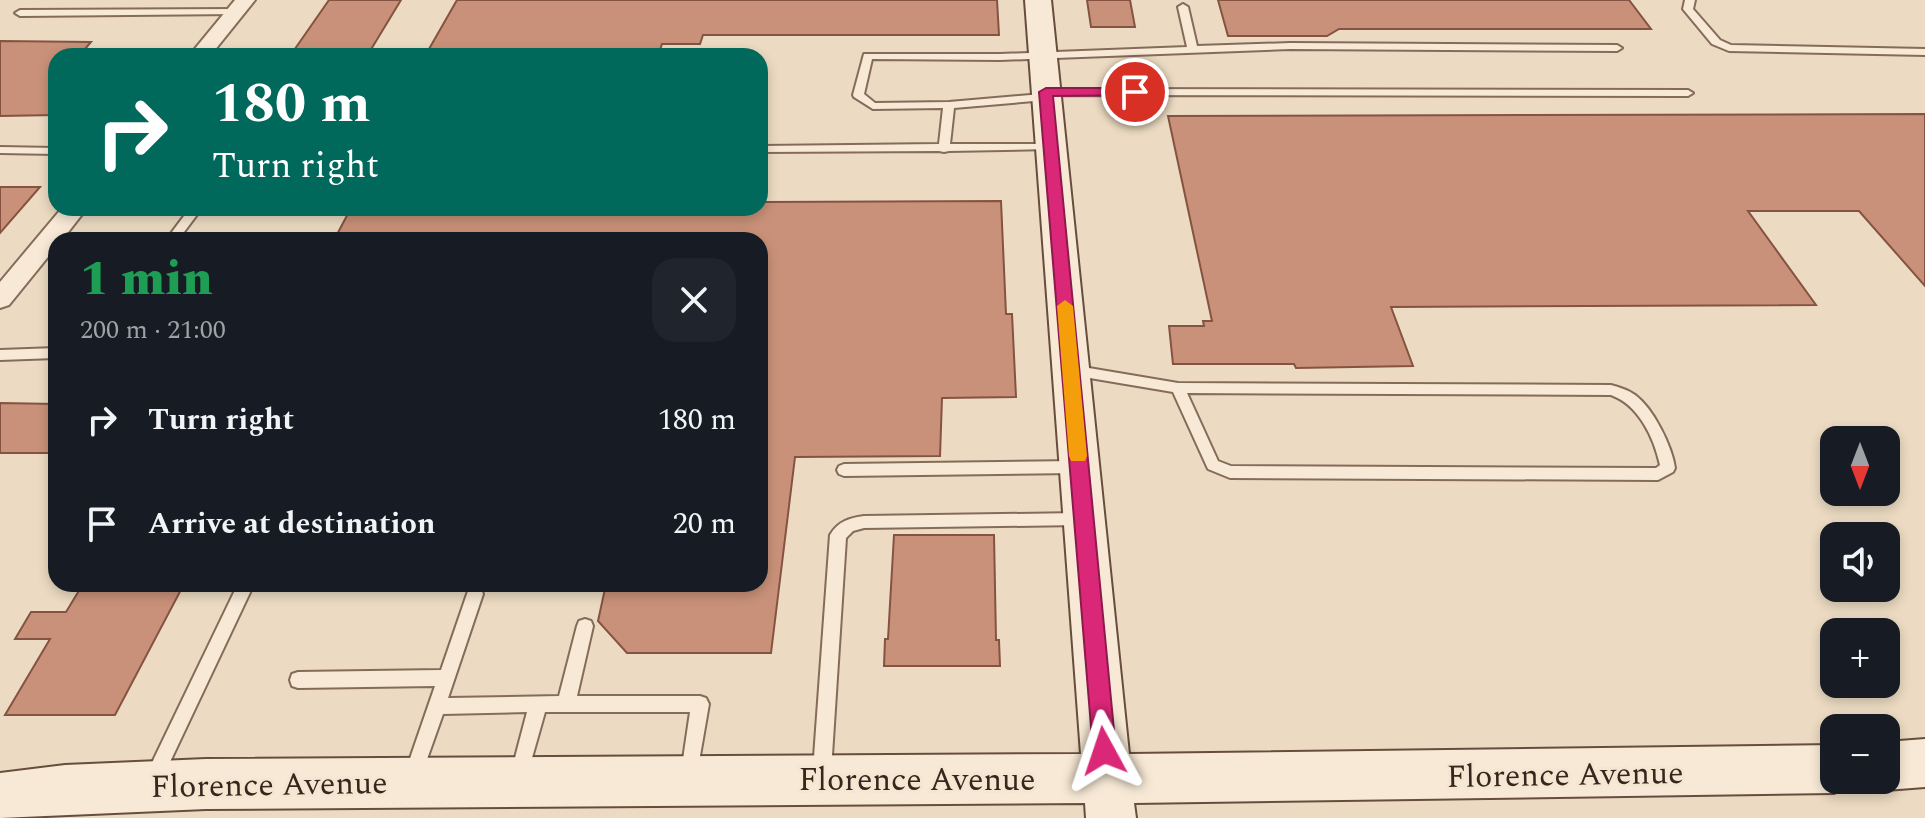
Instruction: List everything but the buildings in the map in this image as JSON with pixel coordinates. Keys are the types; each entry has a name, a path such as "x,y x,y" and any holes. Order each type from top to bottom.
{"main road":[{"path":"1038,0 1109,798"},
{"path":"1900,765 1925,763"},
{"name":"Florence Avenue","path":"0,798 65,790 150,786 411,781 822,780 1109,798 1820,770"}],"street":[{"path":"206,48 240,6"},
{"path":"55,232 68,216"},
{"path":"0,299 48,241"}],"lane":[{"path":"1690,0 1688,9 1716,42 1729,48 1925,52"},
{"path":"20,13 240,6"},
{"path":"1183,7 1193,50"},
{"path":"1617,48 1290,46 868,56 858,95 873,106 949,105 1046,94 1688,93"},
{"path":"944,149 949,105"},
{"path":"768,149 1051,146"},
{"path":"0,150 48,151"},
{"path":"0,355 48,353"},
{"path":"1071,369 1178,388 1611,390 1626,393 1637,401 1668,468 1658,474 1230,472 1213,465 1178,388"},
{"path":"844,470 1079,467"},
{"path":"822,780 838,535 849,525 864,522 1084,519"},
{"path":"150,786 242,592"},
{"path":"411,781 475,594"},
{"path":"566,704 585,626"},
{"path":"298,680 446,678"},
{"path":"518,781 538,704"},
{"path":"436,706 700,704 689,781"}],"slow traffic":[{"path":"1065,306 1078,456"}],"route":[{"path":"1104,751 1046,92 1135,92"}]}
